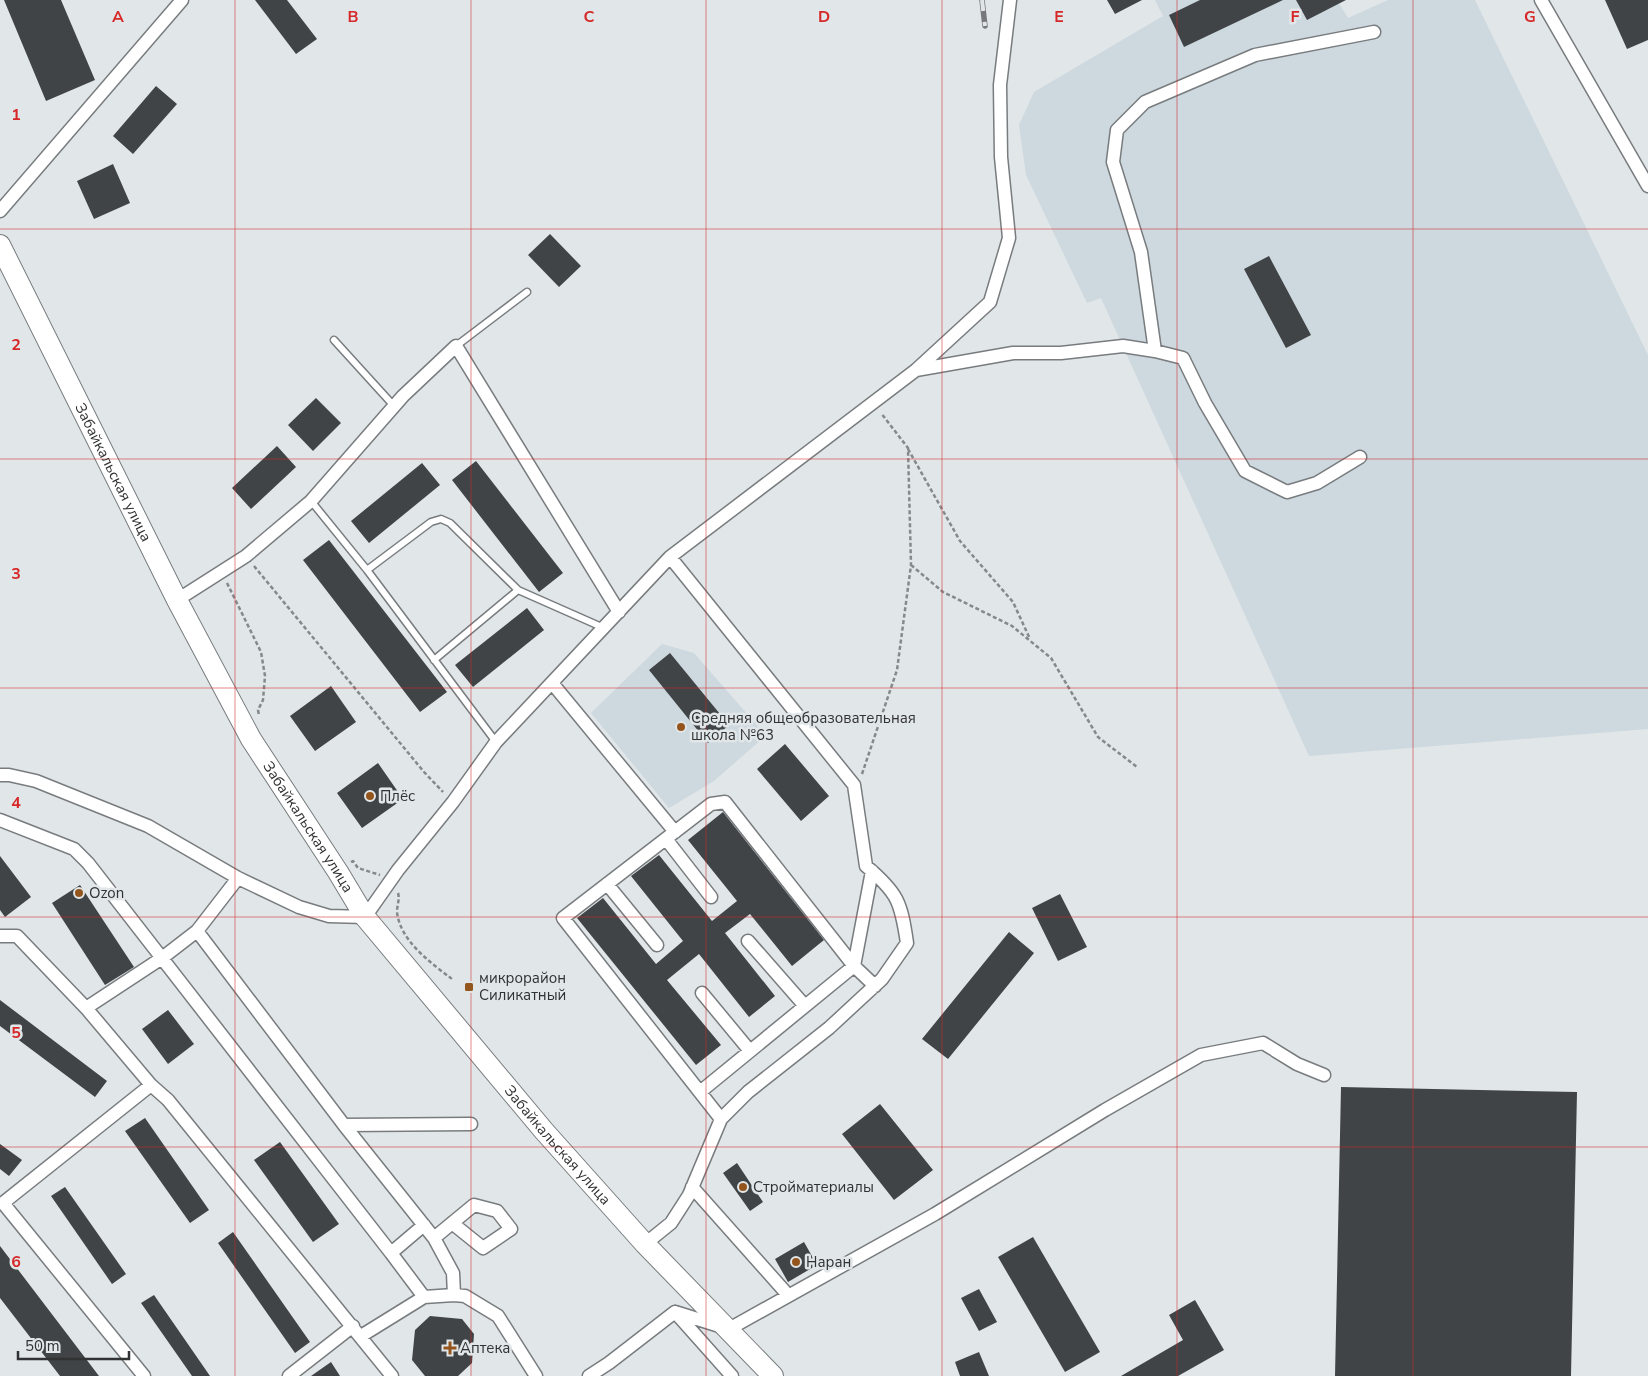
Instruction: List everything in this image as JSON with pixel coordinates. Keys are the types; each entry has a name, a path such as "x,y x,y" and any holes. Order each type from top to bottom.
{"main road":[{"name":"Забайкальская улица","path":"0,245 177,600 251,739 333,863 365,917 506,1088 646,1244 730,1329 773,1376"}],"street":[{"path":"0,211 182,0"},
{"path":"0,775 36,781 148,826 238,878 299,907 329,916 365,917 398,870 453,802 496,742 670,557 916,370 990,302 1009,238 1001,157 1000,85 1010,0"},
{"path":"1541,0 1648,186"},
{"path":"1155,351 1140,252 1113,162 1117,130 1145,102 1255,55 1374,32"},
{"path":"177,600 246,556 311,501 394,406 456,346 619,612"},
{"path":"916,370 1013,353 1061,353 1123,346 1155,351 1183,358 1205,403 1245,471 1287,492 1317,483 1360,457"},
{"path":"646,1244 671,1223 692,1187 721,1119 748,1092 829,1028 875,986 907,944 903,911 888,886 866,866 854,785 670,557"},
{"path":"552,683 670,835 711,897"},
{"path":"721,1119 563,918 711,804 725,802 854,966 875,986"},
{"path":"0,820 74,849 88,863 424,1297"},
{"path":"700,1092 854,966 872,871"},
{"path":"86,1008 162,958 197,931 238,878"},
{"path":"607,884 657,945"},
{"path":"197,931 344,1125 434,1238 452,1273 454,1294"},
{"path":"0,936 17,936 86,1008 152,1085 168,1100 392,1376"},
{"path":"748,941 805,1006"},
{"path":"702,993 750,1051"},
{"path":"675,1312 730,1329 935,1214 1105,1110 1201,1056 1263,1043 1297,1064 1324,1075"},
{"path":"144,1376 1,1203 152,1085"},
{"path":"344,1125 470,1124"},
{"path":"692,1187 788,1295"},
{"path":"434,1238 452,1223"},
{"path":"391,1253 424,1225"},
{"path":"289,1376 357,1331 424,1297 454,1294 465,1296 498,1316 536,1376"},
{"path":"589,1376 609,1363 675,1312"},
{"path":"675,1312 732,1376"}],"lane":[{"path":"456,346 528,292"},
{"path":"334,340 394,406"},
{"path":"311,501 367,570 496,742"},
{"path":"367,570 431,522 442,519 450,523 518,590 604,628"},
{"path":"434,660 518,590"}],"path":[{"path":"873,402 908,448 960,541 1013,602 1031,642"},
{"path":"856,796 868,751 897,670 911,565 908,448"},
{"path":"246,556 424,772 453,802"},
{"path":"911,565 943,592 1012,626 1051,658 1098,736 1137,767"},
{"path":"221,572 261,652 265,676 263,700 258,710 261,722"}],"shaded area":[{"path":"1155,0 1337,0 1348,18 1388,0 1475,0 1648,355 1648,729 1309,756 1101,298 1087,303 1026,175 1019,125 1034,92 1163,16"},
{"name":"Средняя общеобразовательная школа №63","path":"662,644 694,653 762,731 763,738 714,781 669,808 591,713"}],"building":[{"path":"4,0 61,0 95,80 46,101"},
{"path":"255,0 287,0 317,39 296,54"},
{"path":"1107,0 1142,0 1115,14"},
{"path":"1200,0 1283,0 1184,47 1169,15"},
{"path":"1296,0 1346,0 1307,20"},
{"path":"1605,0 1648,0 1648,40 1627,49"},
{"path":"156,86 177,104 133,154 113,136"},
{"path":"113,164 130,203 94,219 77,181"},
{"path":"550,234 581,266 559,287 528,255"},
{"path":"1269,256 1311,335 1286,348 1244,269"},
{"path":"316,398 341,423 313,451 288,425"},
{"path":"277,446 296,467 251,509 232,488"},
{"path":"476,461 563,573 539,592 452,480"},
{"path":"422,463 440,485 369,543 351,521"},
{"path":"329,540 447,692 420,712 303,560"},
{"path":"527,608 544,630 473,687 455,665"},
{"path":"670,653 729,725 708,743 649,670"},
{"path":"331,686 356,722 315,751 290,716"},
{"path":"785,744 829,796 801,821 757,769"},
{"name":"Плёс","path":"378,763 403,799 362,828 337,793"},
{"path":"723,812 824,940 792,966 750,914 725,933 775,996 749,1017 699,954 667,980 721,1045 696,1065 577,918 603,898 656,964 683,941 631,876 659,855 712,921 737,901 688,840"},
{"path":"0,856 31,897 5,917 0,910"},
{"path":"80,885 134,967 105,985 52,903"},
{"path":"1060,894 1087,947 1058,961 1032,908"},
{"path":"1009,932 1034,953 948,1059 922,1039"},
{"path":"0,1000 107,1081 95,1097 0,1026"},
{"path":"168,1010 194,1044 168,1064 142,1029"},
{"path":"1341,1087 1577,1092 1571,1376 1335,1376"},
{"path":"880,1104 933,1170 894,1200 842,1134"},
{"path":"145,1118 209,1210 190,1223 125,1131"},
{"path":"280,1142 339,1224 313,1242 254,1160"},
{"path":"0,1144 22,1160 9,1176 0,1169"},
{"name":"Стройматериалы","path":"737,1163 763,1202 750,1211 723,1173"},
{"path":"65,1187 126,1274 112,1284 51,1196"},
{"path":"233,1232 310,1342 295,1353 218,1243"},
{"path":"1033,1237 1100,1352 1065,1372 998,1257"},
{"name":"Наран","path":"804,1242 817,1265 788,1282 775,1259"},
{"path":"0,1246 99,1376 60,1376 0,1298"},
{"path":"979,1289 997,1322 979,1331 961,1298"},
{"path":"154,1295 210,1376 192,1376 141,1303"},
{"path":"1195,1300 1224,1350 1178,1376 1121,1376 1183,1340 1169,1315"},
{"path":"430,1316 462,1319 474,1334 472,1363 458,1376 425,1376 412,1360 415,1330"},
{"path":"979,1352 989,1376 960,1376 955,1362"},
{"path":"331,1362 340,1376 311,1376"}],"railway":[{"path":"982,0 985,26"}],"place":[{"name":"Средняя общеобразовательная школа №63","path":"681,727"},
{"name":"Плёс","path":"370,796"},
{"name":"Ozon","path":"79,893"},
{"name":"микрорайон Силикатный","path":"469,987"},
{"name":"Стройматериалы","path":"743,1187"},
{"name":"Наран","path":"796,1262"},
{"name":"Аптека","path":"450,1348"}]}
